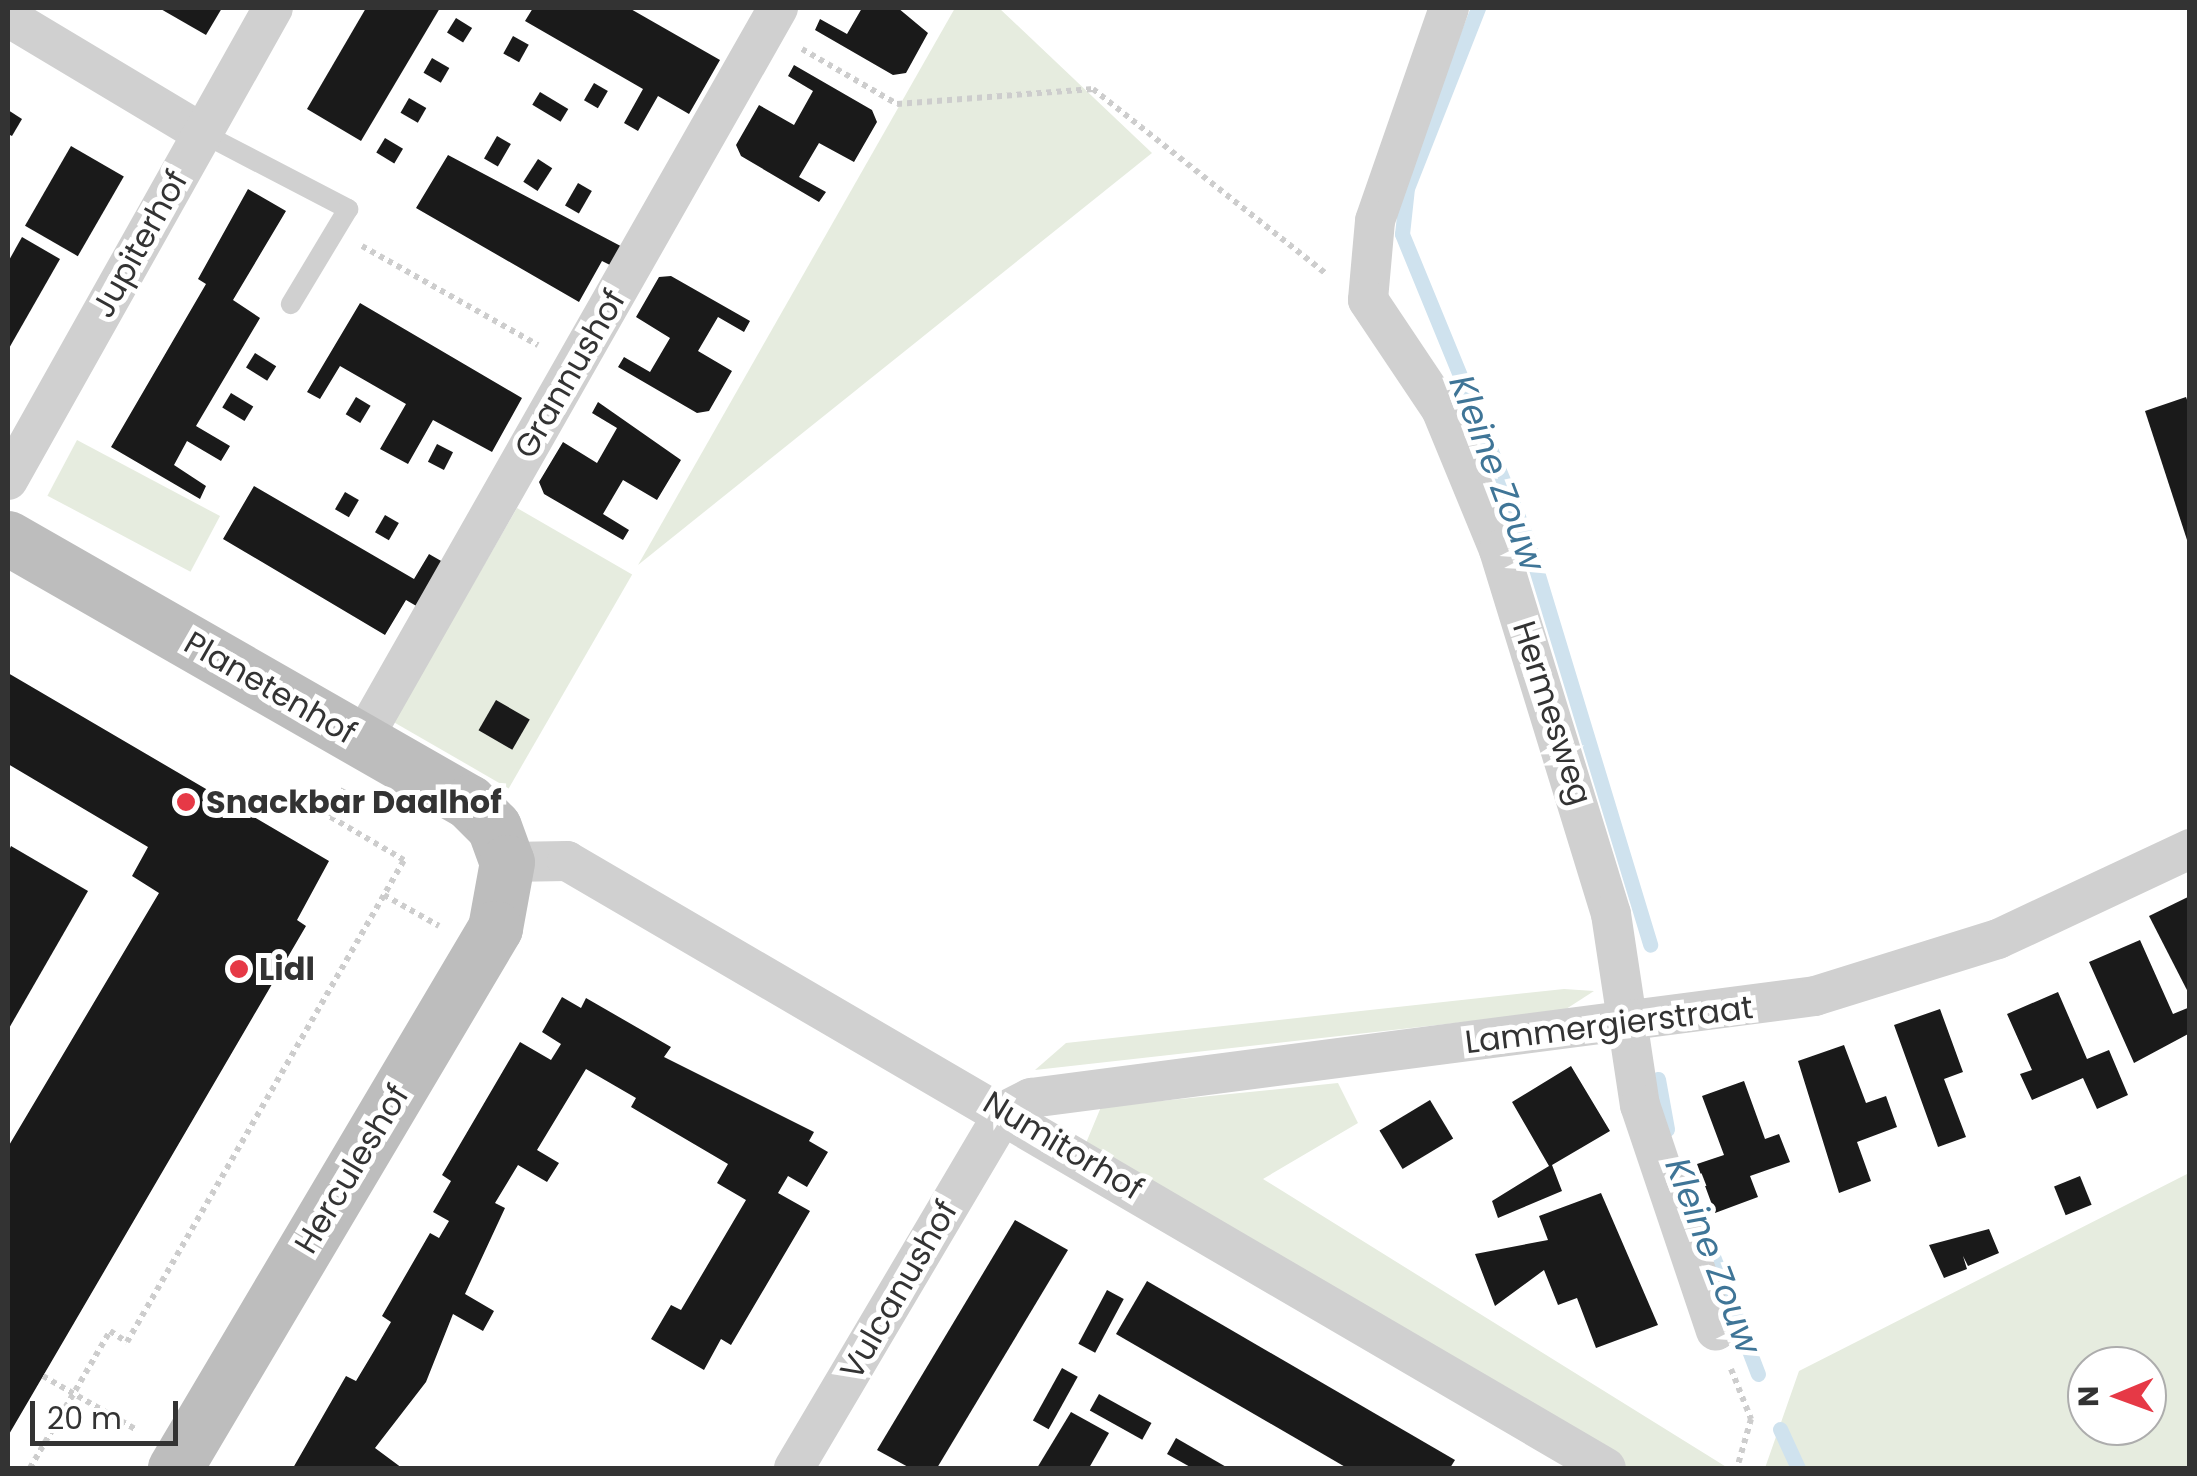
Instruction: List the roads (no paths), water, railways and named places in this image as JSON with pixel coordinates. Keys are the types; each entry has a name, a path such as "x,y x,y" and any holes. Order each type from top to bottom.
{"street":[{"name":"Jupiterhof","path":"8,480 273,8"},
{"name":"Hermesweg","path":"1449,8 1375,221 1368,300 1440,410 1492,532 1582,806 1630,1022 1640,1105 1716,1331"},
{"path":"8,18 202,133"},
{"name":"Grannushof","path":"366,742 772,18"},
{"name":"Planetenhof","path":"8,538 483,813 508,862"},
{"name":"Lammergierstraat","path":"1004,1111 1030,1098 1774,1004 1998,939 2190,849"},
{"name":"Numitorhof","path":"508,862 568,861 1004,1111 1606,1468"},
{"name":"Herculeshof","path":"175,1468 495,928 508,862"},
{"name":"Vulcanushof","path":"794,1468 1004,1111"}],"lane":[{"path":"202,133 348,209 291,304"}],"waterway":[{"name":"Kleine Zouw","path":"1478,8 1407,188 1402,234 1527,539 1650,945"},
{"name":"Kleine Zouw","path":"1658,1079 1667,1129"},
{"name":"Kleine Zouw","path":"1698,1217 1758,1374"},
{"name":"Kleine Zouw","path":"1780,1429 1798,1468"}],"place":[{"name":"Snackbar Daalhof","path":"186,802"},
{"name":"Lidl","path":"239,969"}]}
